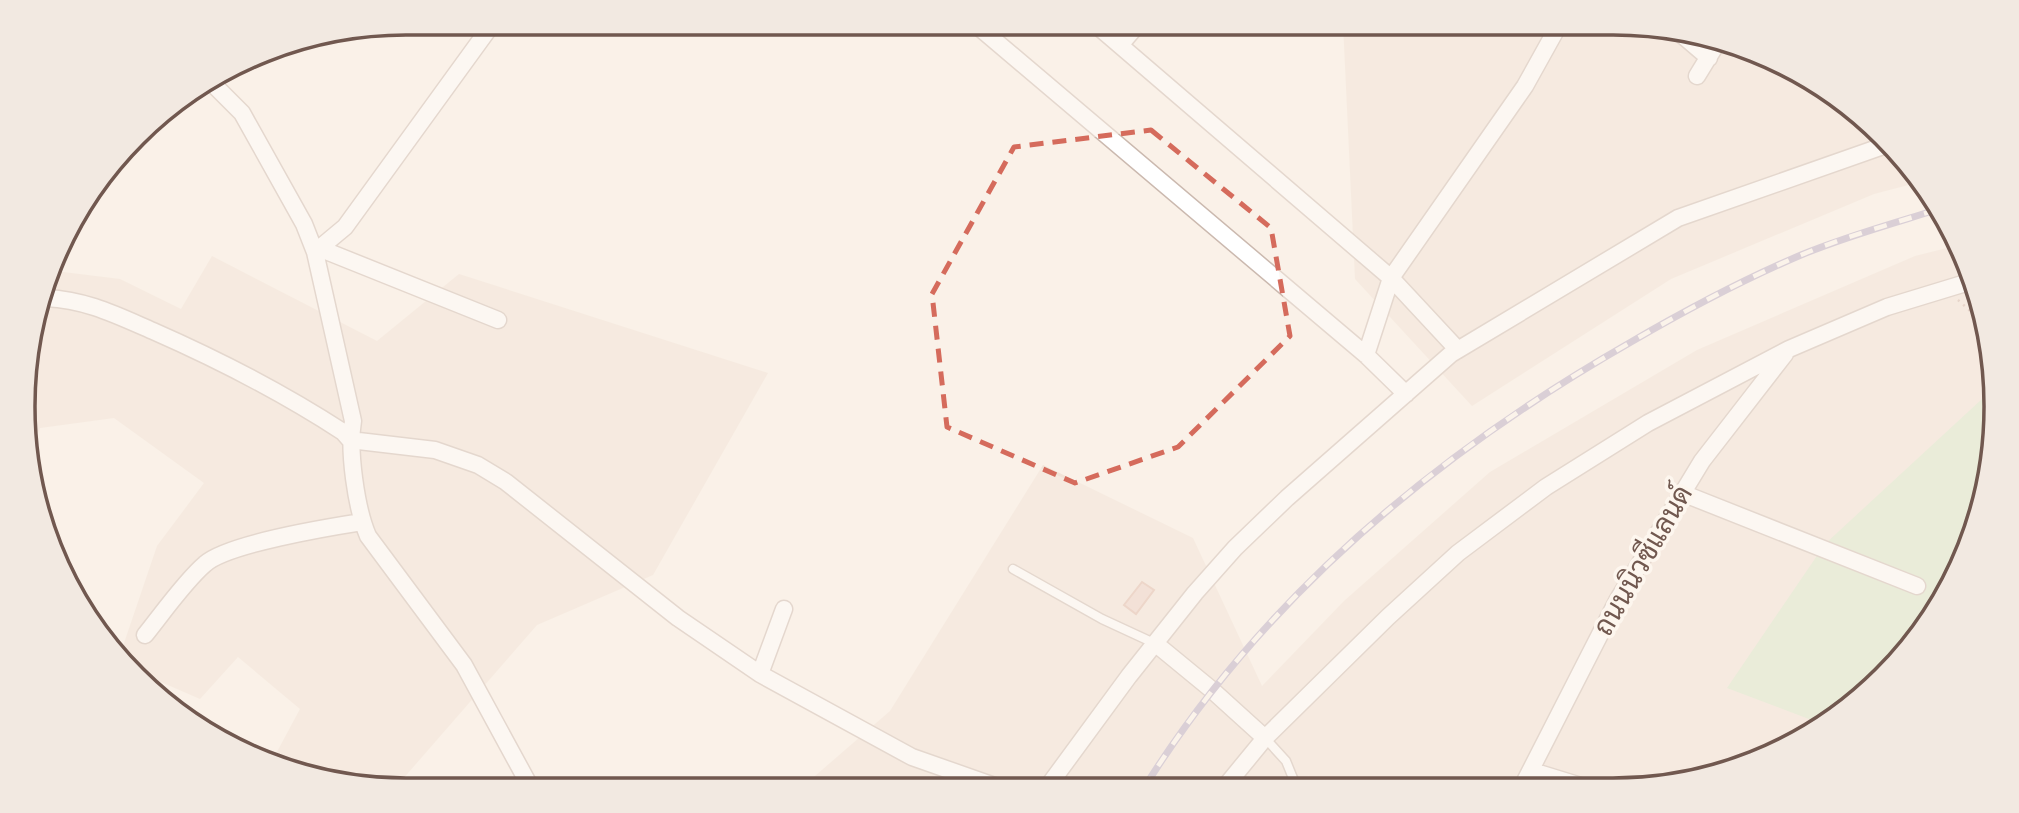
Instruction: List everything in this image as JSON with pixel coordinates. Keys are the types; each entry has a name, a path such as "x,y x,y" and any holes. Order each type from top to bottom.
{"street":[{"path":"318,251 345,227 484,35"},
{"path":"988,35 1366,355 1406,394"},
{"path":"1108,35 1391,278 1458,350"},
{"path":"1120,45 1129,35"},
{"path":"1366,355 1391,278 1525,86 1553,35"},
{"path":"1693,44 1709,58"},
{"path":"1697,76 1714,49"},
{"path":"217,88 242,113 318,251 353,421 349,440 362,522 368,536 464,665 526,778"},
{"path":"1054,778 1129,676 1195,593 1235,548 1287,498 1458,350 1678,218 1878,148"},
{"path":"318,251 498,320"},
{"path":"1232,778 1265,738 1388,617 1458,553 1546,487 1648,423 1789,349 1886,307 1963,284"},
{"path":"51,299 90,304 186,346 281,394 343,432 349,440 435,450 478,465 516,490 678,618 760,674 912,757 972,778"},
{"name":"ถนนนิวซีแลนด์","path":"1528,778 1617,601 1682,493 1702,461 1789,349"},
{"path":"1682,493 1917,586"},
{"path":"145,635 206,562 229,552 320,528 362,522"},
{"path":"760,674 783,609"},
{"path":"1156,644 1265,738"},
{"path":"1532,771 1555,778"}],"lane":[{"path":"1013,569 1102,619 1156,644"},
{"path":"1265,738 1286,761 1293,778"}],"path":[{"path":"1945,289 1972,312"}],"highlighted area":[{"path":"1151,130 1271,228 1290,336 1178,447 1075,483 947,427 932,294 1014,147"}],"shaded area":[{"path":"1344,35 1613,35 1661,38 1709,48 1777,73 1819,98 1875,144 1910,185 1874,194 1671,279 1472,406 1355,279"},
{"path":"1949,248 1964,287 1977,334 1984,406 1981,455 1971,503 1946,571 1907,633 1875,669 1839,701 1777,740 1732,758 1685,771 1613,778 813,778 890,711 1043,465 1193,538 1262,686 1344,601 1490,472 1697,350 1915,256"},
{"path":"212,256 377,341 459,274 768,373 653,575 537,625 404,778 358,775 310,765 276,754 300,709 238,657 200,699 155,679 123,646 157,546 204,483 114,418 40,428 36,437 38,358 48,310 60,272 120,279 181,309"}],"green space":[{"path":"1984,397 1977,479 1964,526 1946,571 1921,613 1892,651 1857,686 1811,720 1727,688 1825,544"}],"building":[{"path":"1142,582 1154,590 1136,614 1124,605"}],"railway":[{"path":"1151,778 1191,719 1243,653 1299,592 1359,535 1423,482 1490,432 1559,385 1736,285 1817,248 1929,212"}]}
